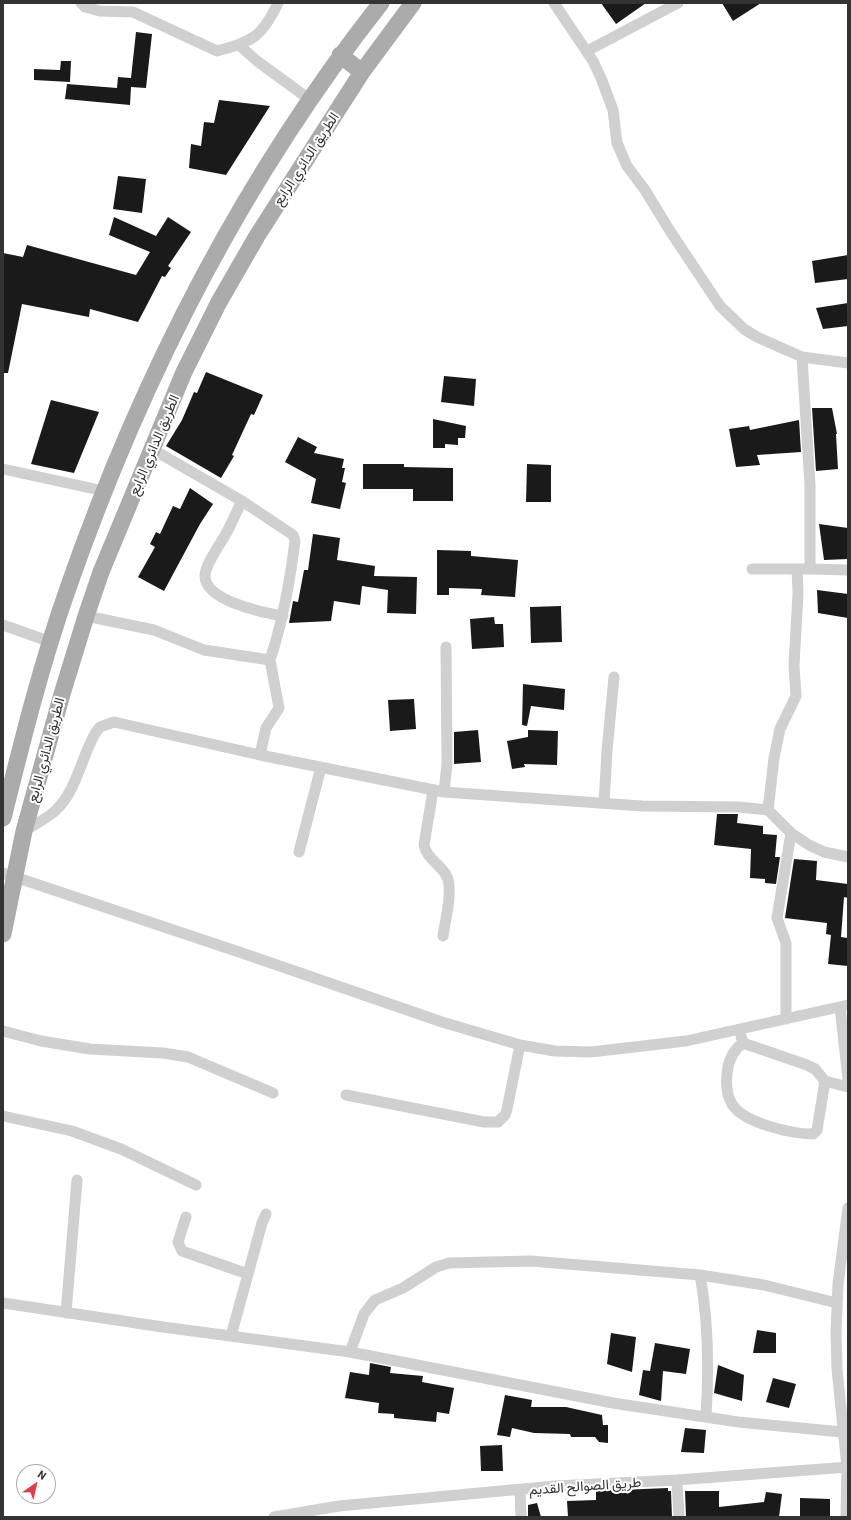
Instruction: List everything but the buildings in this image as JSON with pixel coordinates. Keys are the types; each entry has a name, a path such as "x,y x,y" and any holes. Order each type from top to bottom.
{"main road":[{"name":"الطريق الدائري الرابع","path":"3,818 26,726 51,642 104,491 145,393 212,260 246,201 309,99 340,55 381,3"},
{"name":"الطريق الدائري الرابع","path":"3,934 9,875 24,831 62,694 86,616 101,572 184,372 223,296 257,236 362,72 413,3"},
{"path":"340,55 362,72"}],"street":[{"path":"82,3 85,7 100,11 133,12 217,51 239,45 259,34 269,22 278,3"},
{"path":"554,3 587,51 601,78 613,110 614,129 622,156 720,306 744,329 757,337 802,357 848,363"},
{"path":"587,51 678,3"},
{"path":"239,45 257,62 309,99"},
{"path":"802,357 810,485 810,569"},
{"path":"152,449 242,501 293,535 295,541 283,616 270,660 279,708 266,728 260,755"},
{"path":"3,469 104,491"},
{"path":"242,501 211,559 205,575 207,582 212,589 236,604 257,611 283,616"},
{"path":"752,569 848,570"},
{"path":"768,810 774,758 780,729 796,696 794,665 798,593 797,569"},
{"path":"86,616 154,630 204,650 270,660"},
{"path":"3,625 51,642"},
{"path":"443,936 450,885 445,873 426,853 424,845 447,764 446,647"},
{"path":"604,803 614,677"},
{"path":"24,831 56,810 75,781 91,740 100,727 107,723 114,722 124,723 260,755 439,791 642,806 739,807 768,810 791,833 809,845 824,852 848,857"},
{"path":"299,852 321,767"},
{"path":"786,1019 786,943 777,918 791,833"},
{"path":"9,875 442,1022 520,1045 555,1050 591,1052 679,1042 844,1006 848,1079"},
{"path":"739,1029 743,1043"},
{"path":"3,1031 41,1041 90,1049 188,1056 273,1094"},
{"path":"743,1043 807,1064 815,1069 825,1081 848,1087"},
{"path":"743,1043 734,1051 728,1067 726,1084 731,1103 746,1116 793,1133 813,1134 817,1130 825,1081"},
{"path":"346,1095 484,1122 498,1122 501,1120 507,1109 520,1045"},
{"path":"3,1116 72,1131 121,1149 196,1185"},
{"path":"66,1313 77,1180"},
{"path":"846,1517 847,1467 842,1432 837,1369 837,1303 848,1208"},
{"path":"231,1336 266,1214"},
{"path":"186,1217 178,1242 182,1252 248,1274"},
{"path":"350,1352 364,1314 375,1300 403,1288 436,1267 449,1263 531,1261 700,1275 764,1285 837,1303"},
{"path":"700,1275 705,1302 708,1340 709,1380 706,1417"},
{"path":"3,1303 350,1352 613,1403 706,1417 842,1432"},
{"name":"طريق الصوالح القديم","path":"274,1517 339,1506 582,1484 678,1480 847,1467"},
{"path":"678,1480 679,1517"},
{"path":"520,1490 521,1517"}]}
